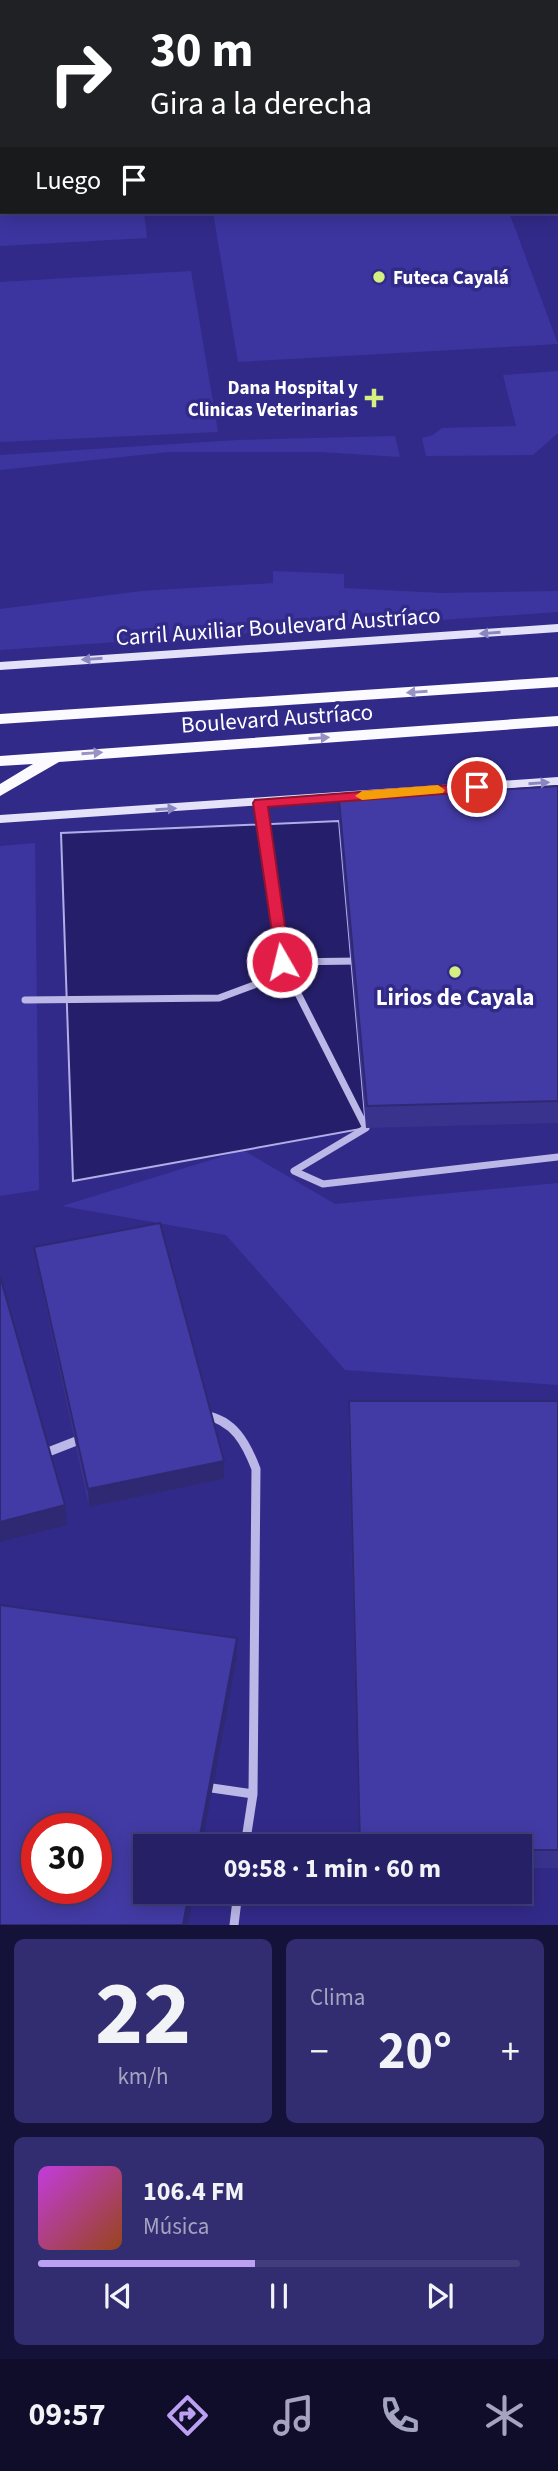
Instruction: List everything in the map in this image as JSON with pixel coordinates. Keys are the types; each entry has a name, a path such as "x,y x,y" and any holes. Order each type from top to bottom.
{"main road":[{"name":"Boulevard Austríaco","path":"4,717 558,682"},
{"name":"Boulevard Austríaco","path":"0,761 558,722"},
{"path":"0,791 57,755"}],"street":[{"name":"Carril Auxiliar Boulevard Austríaco","path":"0,666 558,628"},
{"path":"0,819 558,781"},
{"path":"260,803 282,962 366,1128 294,1171 323,1184 558,1157"},
{"path":"25,1000 219,998 241,993 265,981 282,962 365,961"},
{"path":"190,1415 213,1416 236,1430 248,1448 256,1469 253,1794 247,1834"},
{"path":"37,1456 99,1432"},
{"path":"200,1786 253,1794"},
{"path":"234,1925 237,1904"}],"shaded area":[{"path":"0,214 144,214 147,238 0,246"},
{"name":"Futeca Cayalá","path":"213,214 510,214 558,344 238,362"},
{"path":"191,271 218,432 0,442 0,282"},
{"path":"558,371 558,433 533,455 426,456 422,438 433,435 442,428 516,426 503,375"},
{"path":"395,436 400,457 321,452 168,452 0,470 0,455 238,440"},
{"path":"273,571 344,574 344,588 442,593 558,591 558,612 0,650 0,609 142,591 273,583"},
{"path":"339,821 366,1128 73,1181 61,833"},
{"path":"35,843 39,1190 0,1196 0,846"},
{"path":"243,1150 335,1204 558,1183 558,1385 345,1370 226,1235 62,1206"}],"building":[{"name":"Lirios de Cayala","path":"558,786 558,1101 367,1106 339,800"},
{"path":"160,1223 224,1461 88,1489 34,1247"},
{"path":"0,1276 65,1505 0,1522"},
{"path":"349,1401 558,1401 558,1850 532,1850 532,1834 360,1834"},
{"path":"0,1605 237,1638 200,1834 133,1834 133,1904 187,1904 183,1925 0,1925"}],"slow traffic":[{"path":"362,796 438,790"}],"place":[{"name":"Futeca Cayalá","path":"379,277"},
{"name":"Dana Hospital y Clinicas Veterinarias","path":"374,398"},
{"name":"Lirios de Cayala","path":"455,972"}],"route":[{"path":"282,962 260,803 477,787"}]}
